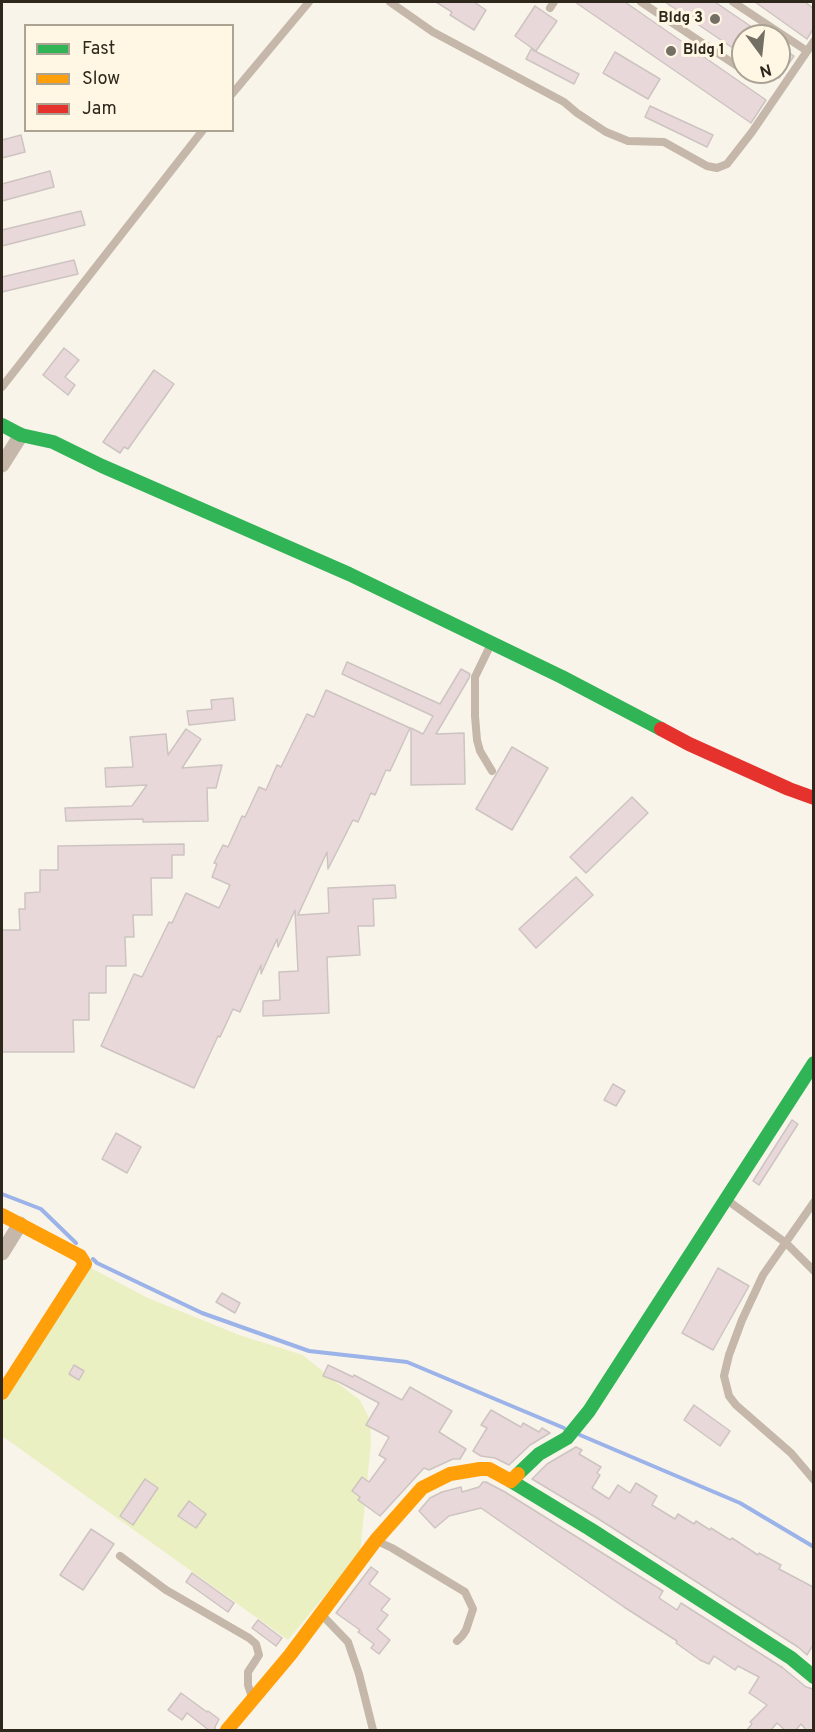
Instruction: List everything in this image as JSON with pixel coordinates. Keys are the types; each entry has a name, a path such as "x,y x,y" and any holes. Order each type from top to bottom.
{"street":[{"path":"2,425 21,435 53,442 113,471 349,574 492,642 689,744 813,798"},
{"path":"2,465 21,435"},
{"path":"511,1481 539,1454 567,1438 589,1412 813,1064"},
{"path":"2,1215 80,1256 85,1264 2,1393"},
{"path":"2,1253 20,1224"},
{"path":"227,1731 290,1655 376,1540 422,1488 450,1474 489,1469 590,1529 791,1658 813,1677"}],"lane":[{"path":"234,92 309,2"},
{"path":"390,2 433,32 564,102 606,132 628,141 664,142 707,166 717,168 727,164 752,132 813,41"},
{"path":"641,2 731,62"},
{"path":"733,2 807,51"},
{"path":"2,387 201,132"},
{"path":"492,642 475,677 477,740 480,751 492,771"},
{"path":"726,1199 786,1243 813,1271"},
{"path":"813,1202 763,1275 729,1354 724,1376 729,1396 736,1405 791,1453 813,1480"},
{"path":"376,1540 465,1592 473,1609 466,1630 457,1641"},
{"path":"120,1556 166,1590 256,1644 259,1655 248,1672 248,1685 253,1698"},
{"path":"320,1612 348,1642 359,1674 373,1731"}],"green space":[{"path":"89,1267 148,1298 239,1335 303,1355 360,1400 370,1420 371,1443 360,1553 288,1640 2,1436 2,1403"}],"building":[{"path":"436,2 474,2 486,10 474,30 450,15 452,12"},
{"name":"Bldg 1","path":"575,2 625,2 731,76 731,84 743,84 766,100 751,123"},
{"name":"Bldg 3","path":"665,2 715,2 747,24 731,24 731,47"},
{"path":"755,2 805,2 813,8 813,29 807,39 791,28 791,24 786,24"},
{"path":"535,6 557,21 536,51 515,36"},
{"path":"531,49 579,74 574,84 526,59"},
{"path":"615,52 660,79 648,99 603,73"},
{"path":"650,106 713,135 707,147 645,117"},
{"path":"21,135 25,152 2,158 2,140"},
{"path":"50,171 54,187 2,201 2,184"},
{"path":"81,211 85,225 2,246 2,230"},
{"path":"74,260 78,274 2,292 2,277"},
{"path":"64,348 79,360 65,377 75,385 68,395 43,375"},
{"path":"154,370 174,384 128,449 124,447 120,453 103,442"},
{"path":"347,662 440,704 461,669 470,674 436,734 464,733 465,784 411,785 411,728 423,734 433,716 342,674"},
{"path":"326,690 410,728 390,771 386,770 375,795 371,793 358,822 353,820 328,869 327,852 298,915 329,913 328,888 395,885 396,898 373,899 374,926 358,926 360,955 327,957 329,1013 263,1016 263,1001 280,1000 279,972 298,971 295,910 278,947 277,939 261,974 261,965 240,1012 233,1009 194,1088 101,1046 134,974 142,977 186,893 219,908 230,885 212,877 217,864 214,863 223,845 228,847 259,787 266,790 277,765 281,767 307,714 314,717"},
{"path":"233,698 235,720 189,725 187,711 212,709 211,700"},
{"path":"186,729 201,739 182,768 222,765 216,788 207,788 208,821 143,822 143,819 66,821 65,808 132,806 147,785 106,787 105,768 133,767 130,737 166,734 168,755"},
{"path":"512,747 548,768 512,830 476,809"},
{"path":"632,797 648,813 586,873 570,857"},
{"path":"184,844 184,855 172,855 172,878 151,878 152,915 133,915 134,937 125,937 126,966 106,966 106,993 89,993 89,1020 73,1020 74,1052 2,1052 2,930 20,930 19,909 25,909 25,893 40,892 40,870 58,870 58,846"},
{"path":"576,877 593,895 536,948 519,929"},
{"path":"613,1084 625,1091 616,1106 604,1100"},
{"path":"792,1120 798,1124 759,1185 753,1181"},
{"path":"116,1133 141,1147 127,1173 102,1159"},
{"path":"718,1268 749,1286 713,1350 682,1333"},
{"path":"222,1293 240,1303 235,1313 216,1302"},
{"path":"74,1365 84,1371 79,1380 69,1374"},
{"path":"328,1365 353,1377 354,1375 402,1400 410,1387 452,1411 439,1432 466,1449 460,1459 453,1459 429,1470 424,1468 380,1516 358,1500 360,1497 352,1491 362,1477 369,1482 386,1459 379,1455 389,1437 366,1425 379,1403 323,1376"},
{"path":"694,1405 730,1431 720,1446 684,1420"},
{"path":"491,1410 521,1427 523,1423 539,1432 542,1428 550,1433 530,1445 509,1465 495,1458 481,1456 473,1451 487,1428 481,1425"},
{"path":"576,1447 582,1450 579,1454 601,1467 597,1473 600,1475 592,1488 609,1499 618,1485 630,1493 636,1483 657,1496 652,1505 675,1519 678,1514 694,1524 696,1521 710,1530 711,1528 730,1540 732,1538 758,1555 759,1553 781,1565 779,1569 813,1587 813,1645 807,1655 597,1518 532,1479 547,1464"},
{"path":"145,1479 158,1488 133,1525 120,1516"},
{"path":"483,1482 505,1492 663,1591 659,1598 677,1610 681,1603 783,1668 806,1687 813,1689 813,1731 807,1731 801,1724 795,1731 786,1731 777,1723 770,1731 746,1731 752,1724 750,1722 767,1705 749,1693 759,1677 738,1666 735,1670 714,1656 709,1664 700,1660 676,1643 677,1641 481,1508 449,1516 435,1528 419,1511 430,1498 442,1492 461,1487 462,1492 479,1487"},
{"path":"189,1501 206,1514 196,1528 178,1516"},
{"path":"91,1529 114,1544 83,1590 60,1575"},
{"path":"371,1567 378,1572 369,1584 390,1599 381,1610 388,1615 377,1629 390,1640 379,1654 371,1648 374,1644 358,1632 360,1630 336,1613"},
{"path":"192,1573 234,1603 228,1612 186,1582"},
{"path":"258,1620 282,1638 276,1646 252,1628"},
{"path":"181,1693 219,1719 215,1731 210,1731 187,1713 182,1720 168,1710"}],"waterway":[{"path":"2,1194 41,1209 76,1243"},
{"path":"93,1259 97,1263 202,1313 309,1351 407,1362 564,1428"},
{"path":"580,1435 740,1503 814,1547"}],"traffic: fast":[{"path":"2,425 21,435 53,442 102,466 349,574 562,677 661,729"},
{"path":"518,1474 539,1454 567,1438 589,1411 814,1063"},
{"path":"511,1481 791,1658 814,1677"}],"traffic: slow":[{"path":"2,1215 80,1256 85,1264 2,1393"},
{"path":"227,1730 290,1655 376,1540 422,1488 450,1474 480,1469 489,1469 511,1481 518,1474"}],"traffic: jam":[{"path":"661,729 689,744 814,798"}],"place":[{"name":"Bldg 3","path":"715,19"},
{"name":"Bldg 1","path":"671,51"}]}
